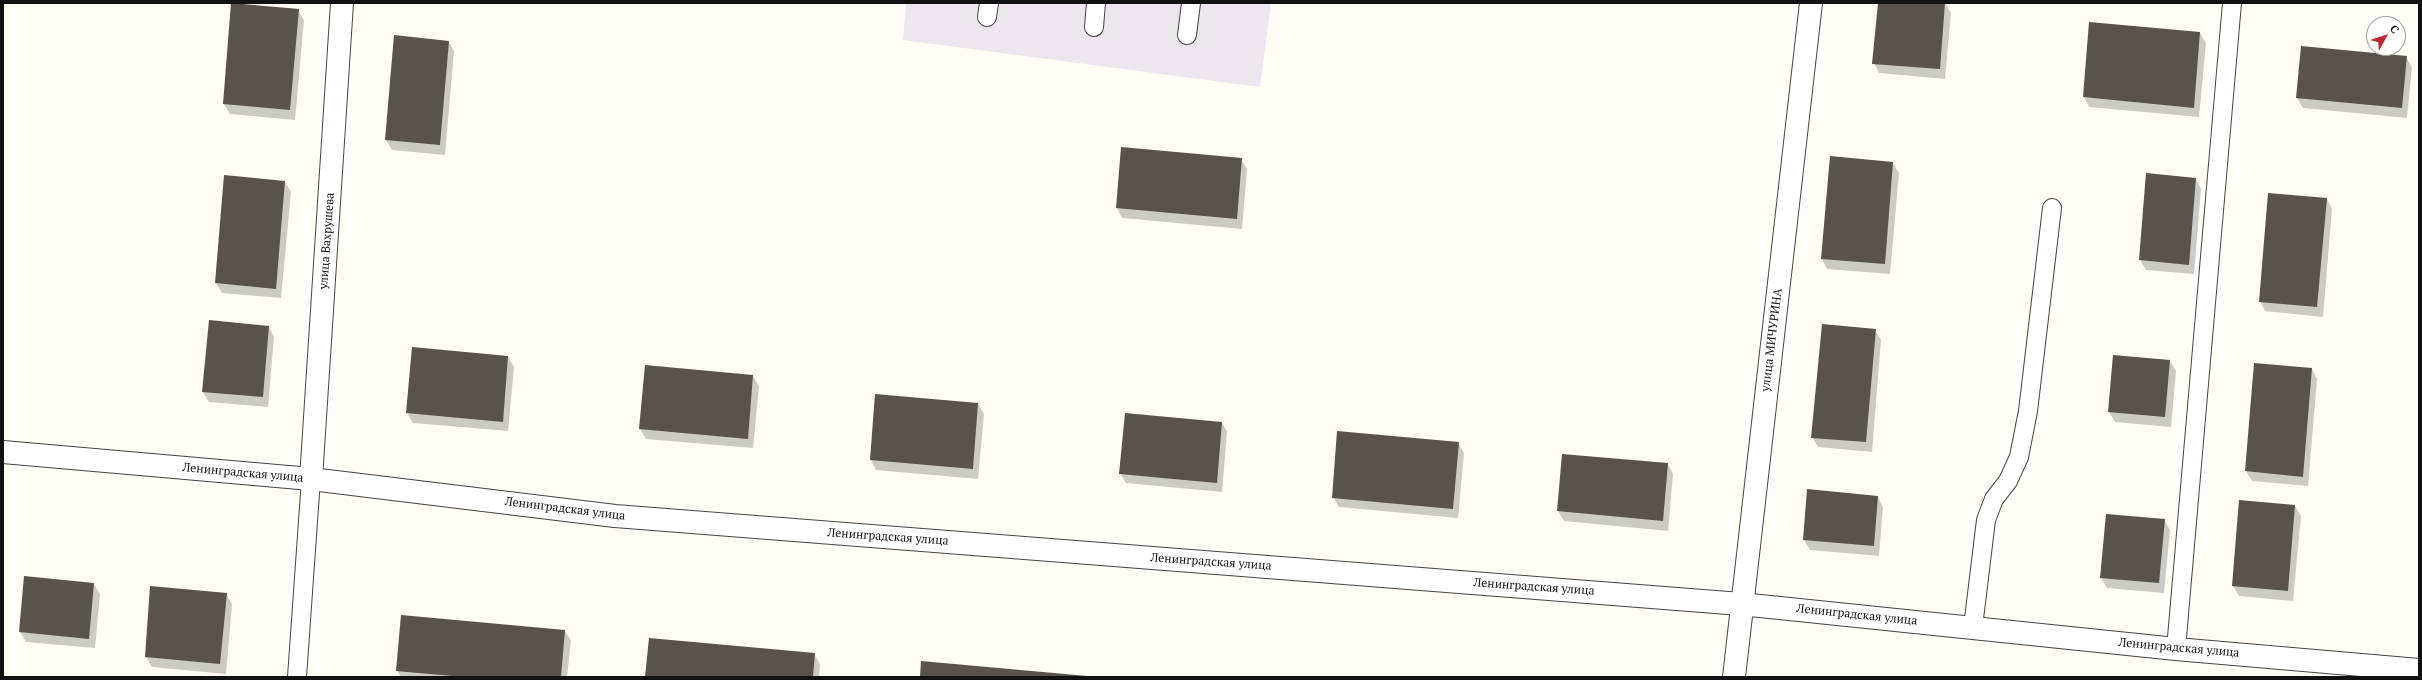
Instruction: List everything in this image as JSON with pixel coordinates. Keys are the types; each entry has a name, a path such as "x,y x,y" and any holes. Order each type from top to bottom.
{"street":[{"name":"улица Вахрушева","path":"311,479 342,3"},
{"name":"улица МИЧУРИНА","path":"1734,677 1741,604 1811,3"},
{"name":"Ленинградская улица","path":"3,452 311,479 615,516 1741,604 2176,649 2419,670"}],"lane":[{"path":"1094,27 1096,3"},
{"path":"1187,35 1191,3"},
{"path":"2176,649 2232,3"},
{"path":"1973,627 1986,520 1994,499 2008,481 2019,456 2027,418 2052,208"},
{"path":"297,677 311,479"}],"shaded area":[{"path":"906,3 1271,3 1260,87 903,40"}],"building":[{"path":"231,3 299,9 290,110 223,104"},
{"path":"1878,3 1945,3 1940,69 1872,64"},
{"path":"2089,22 2200,32 2194,108 2083,97"},
{"path":"394,35 449,41 440,145 385,140"},
{"path":"2301,46 2366,52 2366,56 2407,56 2402,108 2296,98"},
{"path":"1121,147 1242,158 1237,219 1116,208"},
{"path":"1830,156 1893,162 1885,264 1821,259"},
{"path":"2146,173 2196,178 2189,265 2139,260"},
{"path":"224,175 285,181 276,289 215,283"},
{"path":"2268,193 2327,198 2317,307 2259,302"},
{"path":"209,320 269,326 263,397 202,392"},
{"path":"1822,324 1876,329 1866,442 1811,438"},
{"path":"412,347 508,356 503,422 406,413"},
{"path":"2113,355 2170,360 2165,417 2108,412"},
{"path":"2254,363 2312,368 2303,477 2245,471"},
{"path":"645,365 753,375 748,439 639,429"},
{"path":"875,394 978,403 973,469 870,460"},
{"path":"1125,413 1222,422 1217,483 1119,474"},
{"path":"1337,431 1459,442 1453,509 1332,498"},
{"path":"1562,454 1668,463 1663,521 1557,511"},
{"path":"1807,489 1878,496 1874,546 1803,540"},
{"path":"2239,500 2295,505 2288,591 2232,586"},
{"path":"2106,514 2165,519 2159,583 2100,578"},
{"path":"24,576 94,583 89,639 19,632"},
{"path":"150,586 227,593 220,664 145,657"},
{"path":"401,615 565,630 561,677 464,677 396,671"},
{"path":"649,638 815,653 813,677 645,677"},
{"path":"921,661 1087,676 1087,677 920,677"}]}
